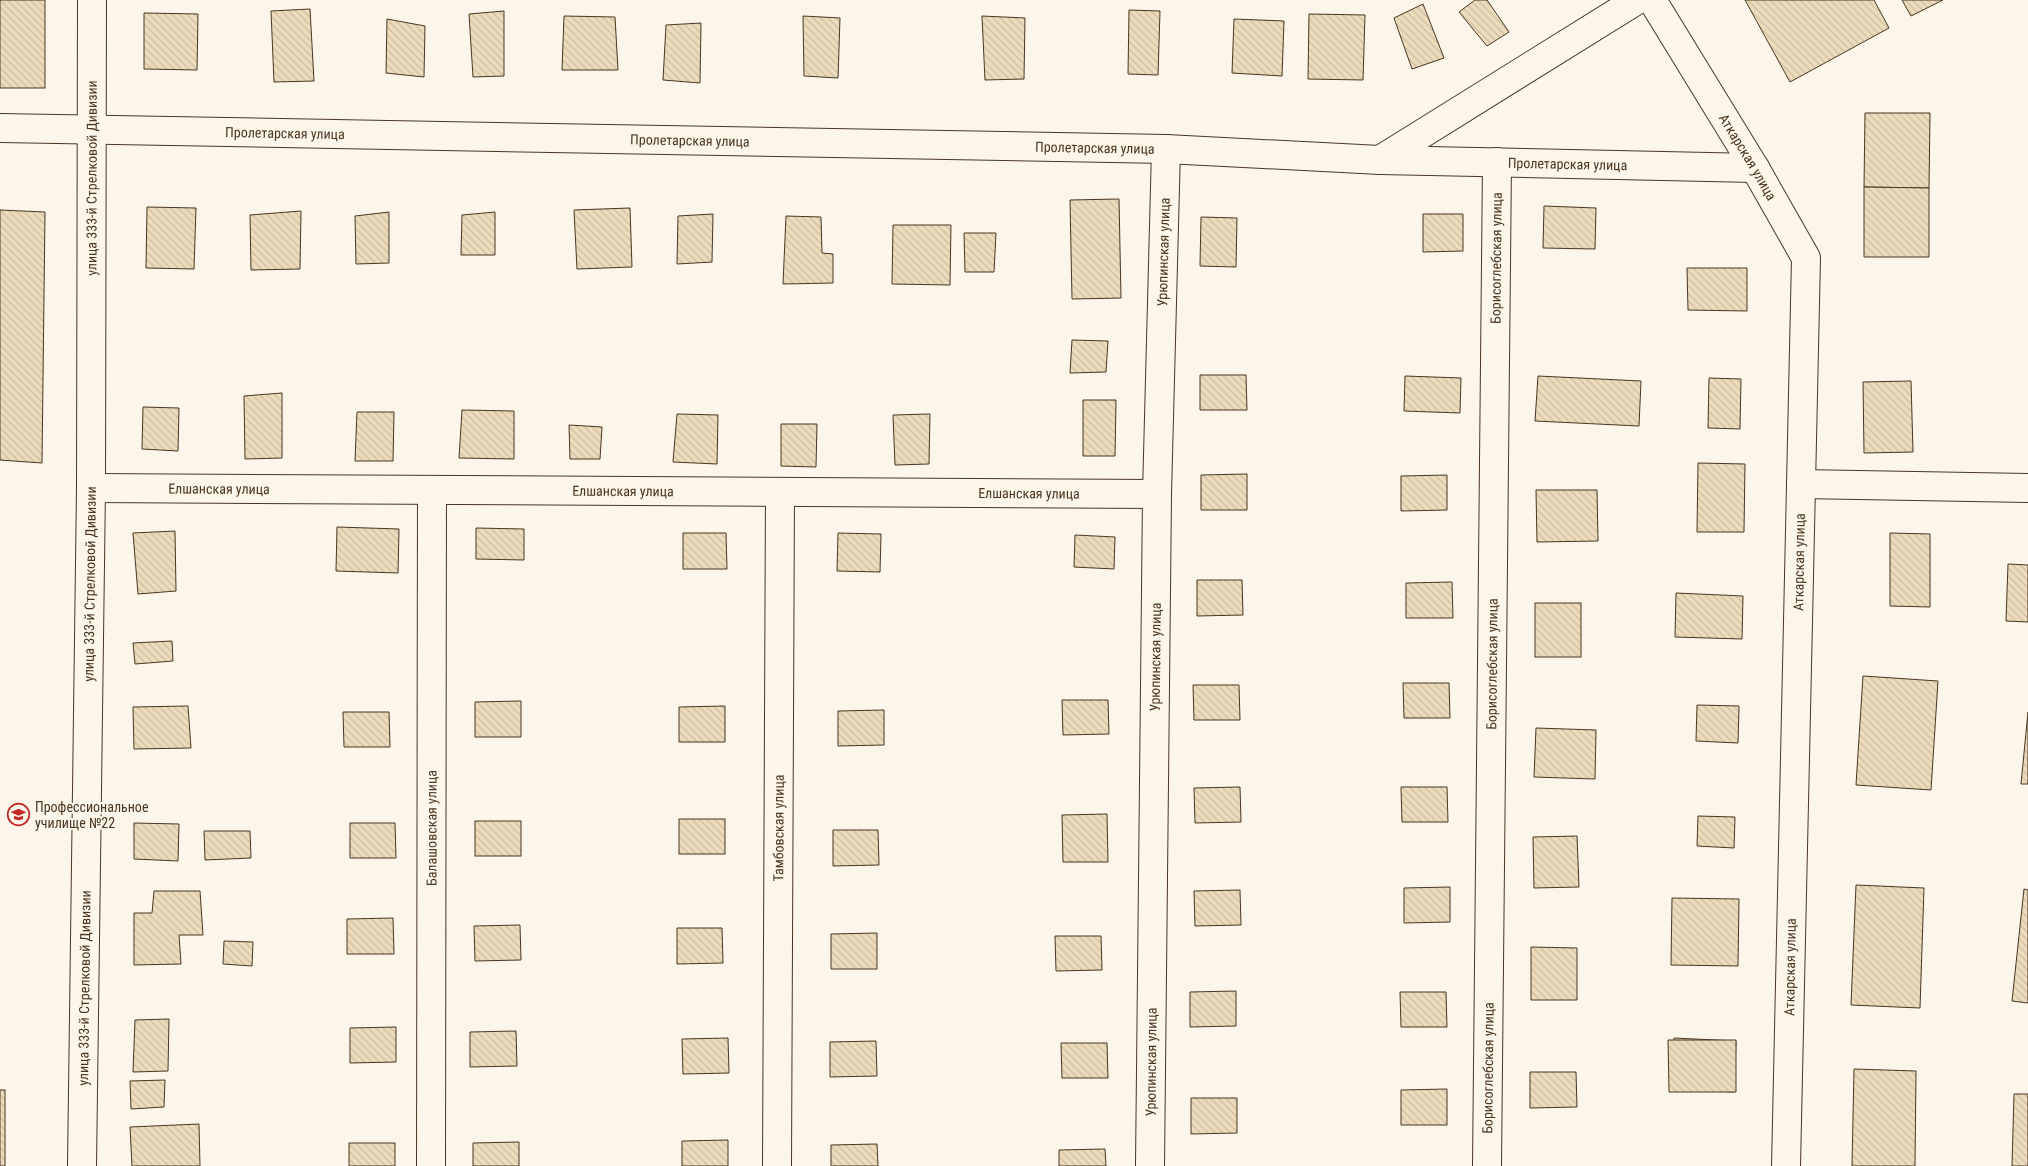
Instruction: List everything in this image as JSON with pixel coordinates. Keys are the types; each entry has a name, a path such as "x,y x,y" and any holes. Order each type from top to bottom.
{"street":[{"name":"улица 333-й Стрелковой Дивизии","path":"82,1166 91,488 92,0"},
{"path":"1380,160 1637,0"},
{"name":"Аткарская улица","path":"1652,0 1755,168 1806,258 1786,1166"},
{"name":"Пролетарская улица","path":"0,128 1166,149 1380,160 1755,168"},
{"name":"Урюпинская улица","path":"1150,1166 1157,494 1166,149"},
{"name":"Борисоглебская улица","path":"1487,1166 1497,162"},
{"path":"1801,484 2028,488"},
{"name":"Елшанская улица","path":"91,488 1157,494"},
{"name":"Балашовская улица","path":"431,1166 432,490"},
{"name":"Тамбовская улица","path":"778,1166 780,492"}],"building":[{"path":"0,0 45,0 45,88 0,88"},
{"path":"1475,0 1487,0 1509,32 1487,46 1459,12"},
{"path":"1745,0 1874,0 1889,28 1790,82"},
{"path":"1902,0 1943,0 1911,16"},
{"path":"1423,4 1444,58 1412,69 1394,18"},
{"path":"310,9 314,81 274,82 271,11"},
{"path":"1129,10 1160,11 1158,75 1128,74"},
{"path":"504,11 504,76 473,77 469,14"},
{"path":"144,13 198,14 197,70 144,69"},
{"path":"1309,14 1365,15 1363,80 1308,79"},
{"path":"564,16 615,17 618,70 562,70"},
{"path":"803,16 840,18 838,78 804,76"},
{"path":"982,16 1025,18 1024,79 985,80"},
{"path":"387,19 425,26 424,77 386,73"},
{"path":"1234,19 1284,21 1282,76 1232,73"},
{"path":"701,23 700,83 663,80 666,25"},
{"path":"1865,113 1930,113 1929,188 1864,187"},
{"path":"1864,187 1929,188 1929,257 1864,257"},
{"path":"1119,199 1121,298 1072,299 1070,200"},
{"path":"1544,206 1596,208 1595,249 1543,248"},
{"path":"147,207 196,208 194,269 146,268"},
{"path":"630,208 632,267 577,269 574,210"},
{"path":"0,210 45,212 42,463 0,460"},
{"path":"301,211 300,269 251,270 250,215"},
{"path":"389,212 389,263 356,264 355,216"},
{"path":"495,212 495,255 461,255 462,215"},
{"path":"713,214 712,262 677,264 678,216"},
{"path":"1423,214 1463,214 1463,251 1423,252"},
{"path":"786,216 821,217 822,253 833,254 833,283 783,284"},
{"path":"1201,217 1237,218 1236,267 1200,266"},
{"path":"893,225 951,225 950,285 892,284"},
{"path":"964,233 996,233 994,272 965,272"},
{"path":"1687,268 1747,268 1747,311 1688,310"},
{"path":"1072,340 1108,341 1106,372 1070,373"},
{"path":"1200,375 1246,375 1247,410 1200,410"},
{"path":"1405,376 1461,378 1460,413 1404,411"},
{"path":"1538,376 1641,381 1639,426 1535,421"},
{"path":"1709,378 1741,379 1740,429 1708,428"},
{"path":"1911,381 1913,452 1864,453 1863,382"},
{"path":"282,393 282,458 245,459 244,396"},
{"path":"1083,400 1116,400 1115,456 1083,456"},
{"path":"143,407 179,408 178,451 142,449"},
{"path":"462,410 514,411 514,459 459,458"},
{"path":"357,412 394,412 393,461 355,461"},
{"path":"677,414 718,415 717,464 673,462"},
{"path":"930,414 929,464 895,465 893,415"},
{"path":"781,424 817,424 816,467 781,466"},
{"path":"569,425 602,427 600,459 570,459"},
{"path":"1698,463 1745,464 1744,532 1697,532"},
{"path":"1247,474 1247,510 1201,510 1201,475"},
{"path":"1447,475 1447,510 1401,511 1401,476"},
{"path":"1536,490 1597,490 1598,541 1537,542"},
{"path":"337,527 399,529 398,573 336,571"},
{"path":"476,528 524,529 524,560 476,559"},
{"path":"175,531 176,591 138,594 133,533"},
{"path":"683,533 726,533 727,569 683,569"},
{"path":"838,533 881,534 880,572 837,571"},
{"path":"1890,533 1930,534 1930,607 1890,606"},
{"path":"1075,535 1115,537 1114,569 1074,567"},
{"path":"2008,564 2028,565 2028,622 2006,621"},
{"path":"1197,580 1242,580 1243,615 1197,616"},
{"path":"1452,582 1453,618 1406,618 1406,583"},
{"path":"1676,593 1743,596 1742,639 1675,637"},
{"path":"1535,603 1581,603 1581,657 1535,657"},
{"path":"172,641 173,661 135,664 133,643"},
{"path":"1863,676 1938,681 1931,790 1856,785"},
{"path":"1403,683 1449,683 1450,718 1404,718"},
{"path":"1193,685 1239,685 1240,720 1194,720"},
{"path":"1062,700 1108,700 1109,734 1063,735"},
{"path":"521,701 521,737 475,737 475,702"},
{"path":"1697,705 1739,706 1738,743 1696,741"},
{"path":"188,706 191,748 134,749 133,707"},
{"path":"725,706 725,742 679,742 679,707"},
{"path":"884,710 884,745 838,746 838,711"},
{"path":"343,712 389,712 390,747 344,747"},
{"path":"2028,712 2028,784 2021,784"},
{"path":"1536,728 1596,730 1595,779 1534,777"},
{"path":"1240,787 1241,822 1195,823 1194,788"},
{"path":"1401,787 1447,787 1448,822 1402,822"},
{"path":"1107,814 1108,862 1063,862 1062,815"},
{"path":"1698,816 1735,817 1734,848 1697,846"},
{"path":"679,819 725,819 725,854 679,854"},
{"path":"475,821 521,821 521,856 475,856"},
{"path":"134,823 179,824 178,861 134,859"},
{"path":"350,823 395,823 396,858 350,858"},
{"path":"833,830 878,830 879,865 833,866"},
{"path":"204,831 250,831 251,858 205,860"},
{"path":"1577,836 1579,887 1534,888 1533,837"},
{"path":"1856,885 1924,888 1920,1008 1851,1005"},
{"path":"1450,887 1450,922 1404,923 1404,888"},
{"path":"2024,889 2028,890 2028,1003 2012,1001"},
{"path":"1240,890 1241,925 1195,926 1194,891"},
{"path":"154,891 200,891 203,935 179,935 181,964 134,965 134,913 152,913"},
{"path":"1672,898 1739,899 1738,966 1671,965"},
{"path":"393,918 394,954 347,954 347,919"},
{"path":"520,925 521,960 475,961 474,926"},
{"path":"677,928 722,928 723,963 677,964"},
{"path":"877,933 877,969 831,969 831,934"},
{"path":"1055,936 1101,936 1102,970 1056,971"},
{"path":"224,941 253,942 252,966 223,964"},
{"path":"1531,947 1577,948 1577,1000 1531,1000"},
{"path":"1236,991 1236,1026 1190,1027 1190,992"},
{"path":"1400,992 1446,992 1447,1027 1401,1027"},
{"path":"169,1019 168,1071 133,1072 135,1020"},
{"path":"396,1027 396,1062 350,1063 350,1028"},
{"path":"516,1031 517,1066 470,1067 470,1032"},
{"path":"728,1038 729,1073 683,1074 682,1039"},
{"path":"1674,1038 1736,1041 1734,1092 1672,1089"},
{"path":"1668,1040 1736,1040 1736,1092 1669,1092"},
{"path":"876,1041 877,1076 830,1077 830,1042"},
{"path":"1061,1043 1107,1043 1108,1078 1062,1078"},
{"path":"1854,1069 1916,1071 1915,1166 1852,1166"},
{"path":"1530,1072 1576,1072 1577,1107 1530,1108"},
{"path":"165,1080 164,1107 131,1109 130,1081"},
{"path":"1447,1089 1447,1125 1401,1125 1401,1090"},
{"path":"0,1090 5,1090 5,1166 0,1166"},
{"path":"2014,1094 2028,1094 2028,1166 2012,1166"},
{"path":"1191,1098 1237,1098 1237,1133 1191,1134"},
{"path":"199,1124 200,1166 132,1166 130,1127"},
{"path":"728,1140 728,1166 682,1166 682,1141"},
{"path":"519,1142 519,1166 473,1166 473,1143"},
{"path":"349,1143 395,1143 395,1166 349,1166"},
{"path":"877,1144 878,1166 831,1166 831,1145"},
{"path":"1105,1149 1106,1166 1059,1166 1059,1150"}],"place":[{"name":"Профессиональное училище №22","path":"19,815"}]}
